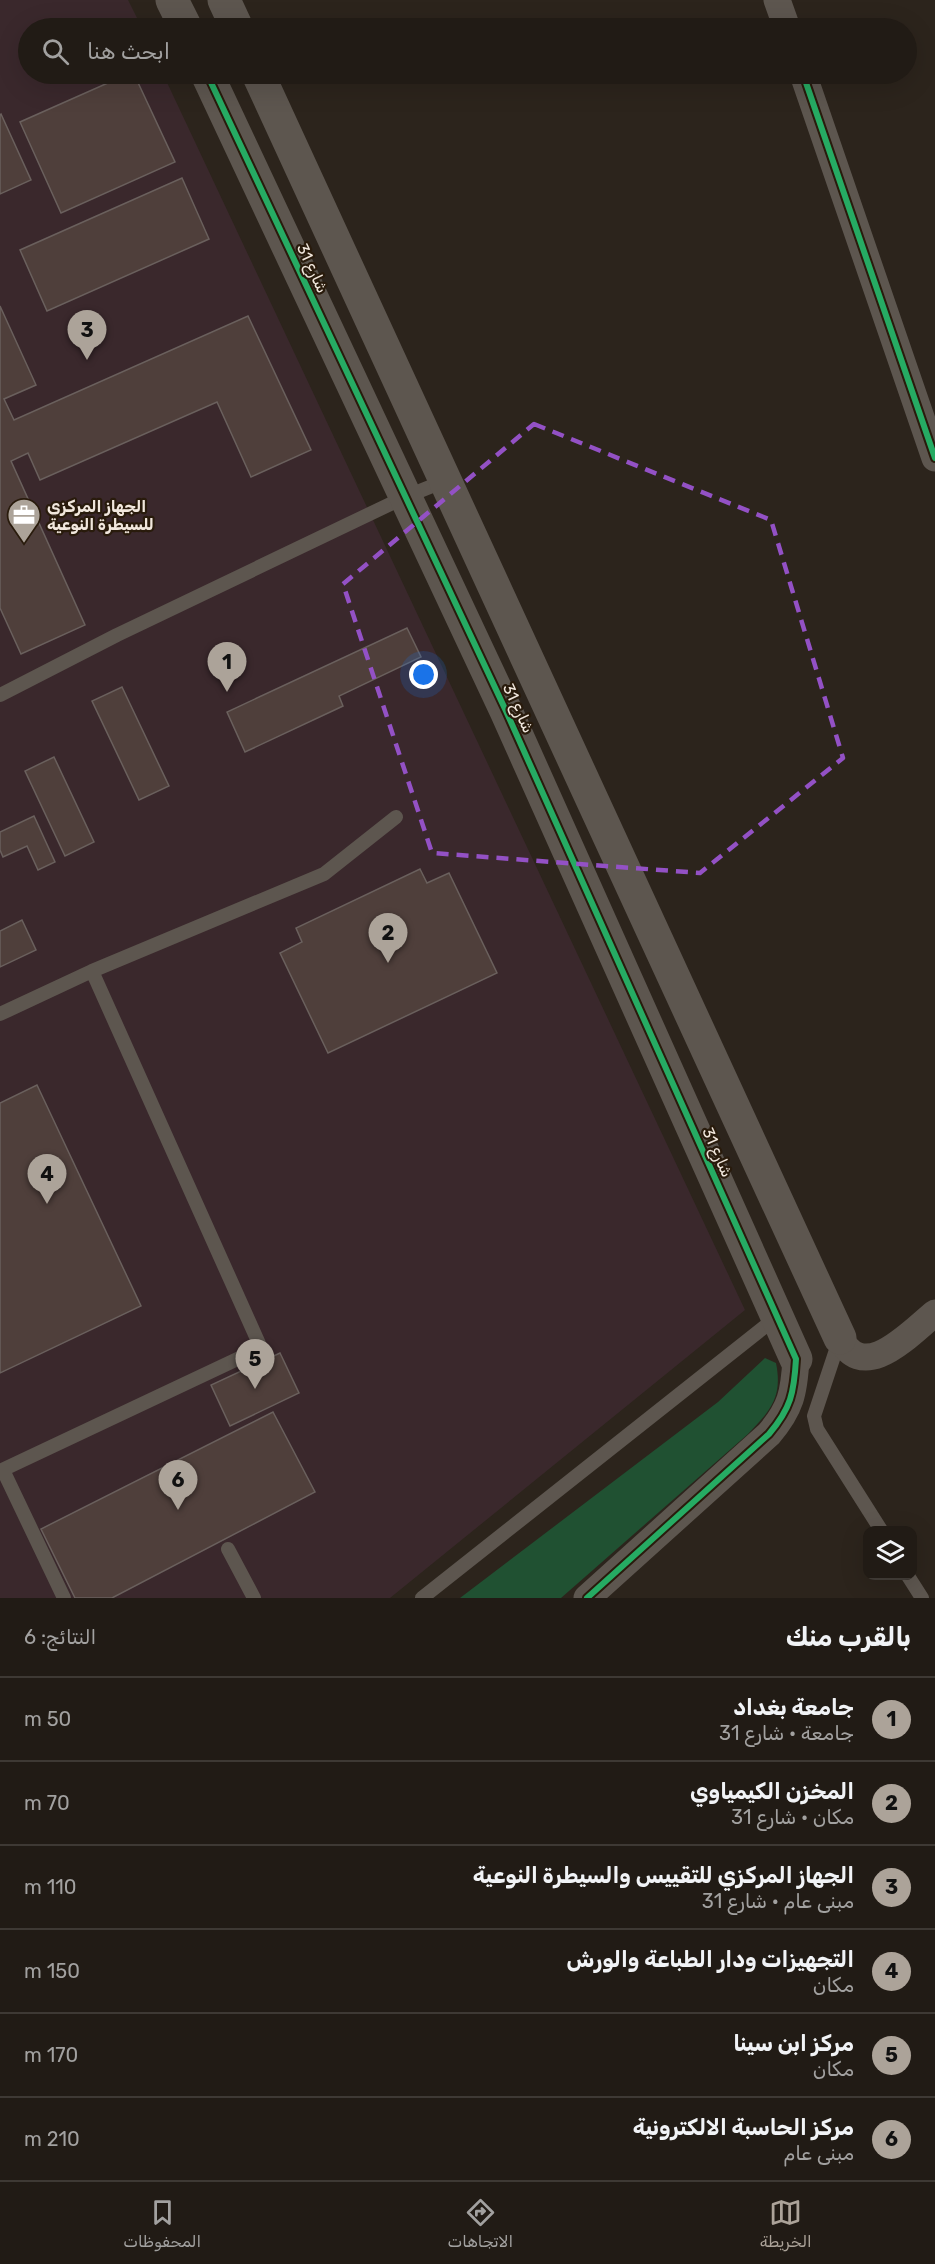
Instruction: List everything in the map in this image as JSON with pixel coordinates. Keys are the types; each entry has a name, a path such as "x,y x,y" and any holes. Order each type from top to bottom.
{"street":[{"path":"172,0 181,18"},
{"path":"224,0 232,18"},
{"path":"777,0 783,18"},
{"name":"شارع 31","path":"212,84 506,711 796,1359"},
{"name":"شارع 31","path":"263,84 447,480 840,1338"},
{"path":"805,84 935,458"},
{"path":"758,1276 801,1256"},
{"path":"840,1338 851,1353 871,1358 882,1355 935,1313"},
{"path":"587,1598 769,1434 788,1408 794,1390 796,1359"}],"lane":[{"path":"0,694 117,635 405,497 447,480"},
{"path":"0,1014 92,971 324,874 396,817"},
{"path":"64,1598 1,1471 261,1348 92,971"},
{"path":"422,1598 777,1317"},
{"path":"840,1338 814,1416 817,1429 878,1526"},
{"path":"228,1549 254,1598"},
{"path":"911,1580 922,1598"}],"highlighted area":[{"path":"534,424 771,520 843,758 700,873 432,853 343,584"}],"shaded area":[{"path":"0,0 128,0 137,18 18,18 18,84 168,84 745,1310 390,1598 0,1598"}],"green space":[{"path":"765,1358 776,1363 778,1385 773,1403 763,1418 748,1434 561,1598 460,1598 718,1402"}],"building":[{"path":"106,84 139,84 175,162 61,213 20,122"},
{"path":"0,115 31,180 0,194"},
{"path":"182,178 209,239 47,311 20,250"},
{"name":"الجهاز المركزي للسيطرة النوعية","path":"0,306 36,385 4,399 14,420 248,316 311,450 251,477 217,402 40,480 28,453 11,461 85,625 21,654 0,608"},
{"path":"407,628 421,657 339,696 343,706 245,752 227,712"},
{"path":"122,687 169,786 139,800 92,701"},
{"path":"54,757 94,842 65,856 25,771"},
{"path":"34,816 55,862 38,870 27,846 3,857 0,850 0,832"},
{"path":"420,869 427,883 449,873 497,973 328,1053 280,953 302,942 296,928"},
{"path":"22,920 36,950 0,967 0,931"},
{"path":"37,1085 141,1306 0,1373 0,1103"},
{"path":"280,1353 299,1393 230,1426 211,1385"},
{"path":"273,1412 315,1492 112,1598 75,1598 41,1529"}],"cycle path":[{"path":"212,84 506,711 796,1359 790,1400 769,1434 587,1598"},
{"path":"806,84 935,458"}],"place":[{"name":"الجهاز المركزي للتقييس والسيطرة النوعية","path":"87,360"},
{"name":"الجهاز المركزي للسيطرة النوعية","path":"24,544"},
{"name":"جامعة بغداد","path":"227,692"},
{"name":"المخزن الكيمياوي","path":"388,963"},
{"name":"التجهيزات ودار الطباعة والورش","path":"47,1204"},
{"name":"مركز ابن سينا","path":"255,1389"},
{"name":"مركز الحاسبة الالكترونية","path":"178,1510"}]}
